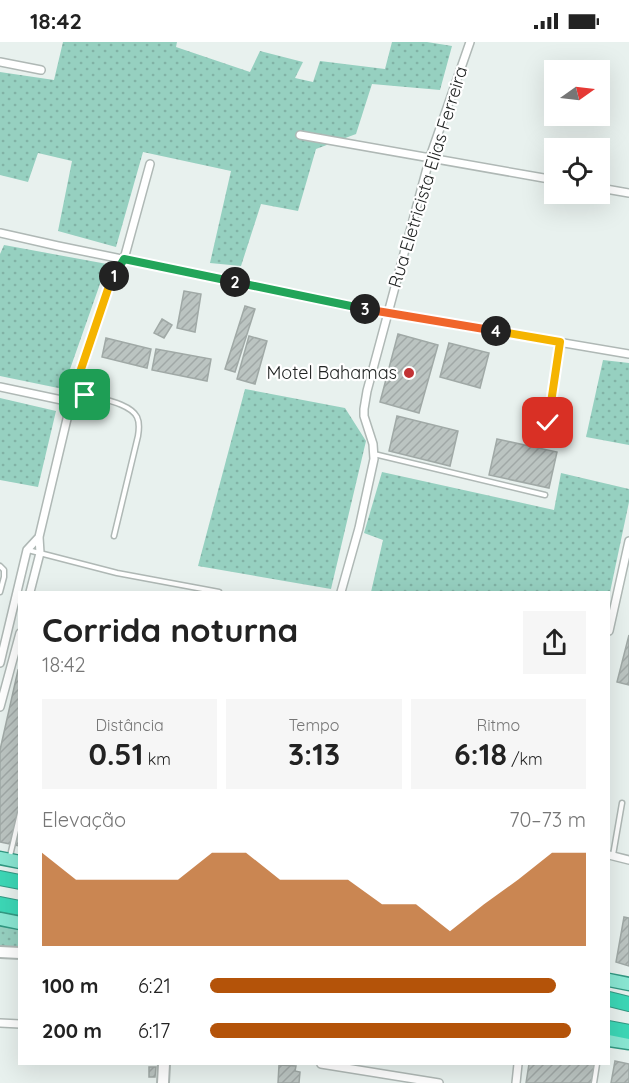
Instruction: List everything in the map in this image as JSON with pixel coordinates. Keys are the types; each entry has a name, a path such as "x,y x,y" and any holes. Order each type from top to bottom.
{"highway":[{"path":"0,878 18,882"},
{"path":"0,904 18,908"},
{"path":"610,999 629,1004"},
{"path":"610,1028 629,1032"}],"main road":[{"path":"0,919 18,923"},
{"path":"610,980 629,984"},
{"path":"610,1040 629,1043"}],"street":[{"name":"Rua Eletricista Elias Ferreira","path":"341,591 374,454 365,421 367,391 430,157 470,42"},
{"path":"0,62 41,70"},
{"path":"300,135 544,178"},
{"path":"30,591 40,553 39,537 70,402 109,286 124,259 150,164"},
{"path":"610,190 629,193"},
{"path":"0,233 387,313 629,354"},
{"path":"0,387 70,402"},
{"path":"0,663 27,550 39,537"},
{"path":"610,627 629,541"},
{"path":"1,702 18,640"},
{"path":"611,856 629,860"},
{"path":"0,951 18,953"},
{"path":"0,1023 18,1024"},
{"path":"163,1083 164,1065"},
{"path":"327,1065 439,1083"},
{"path":"516,1083 518,1065"}],"lane":[{"path":"548,423 560,342"},
{"path":"74,390 123,405 132,410 138,418 138,436 114,536"},
{"path":"374,454 545,495"},
{"path":"27,550 117,573 214,591"},
{"path":"0,566 4,570 0,592"},
{"path":"611,856 622,803"},
{"path":"10,860 18,822"},
{"path":"594,1083 597,1065"}],"green space":[{"path":"63,42 177,42 176,47 250,72 260,51 303,62 295,78 313,82 320,61 385,69 392,42 427,42 452,46 440,90 372,84 356,134 316,149 298,211 261,204 241,266 210,263 231,171 143,152 116,247 58,231 72,161 38,153 28,182 0,175 0,72 54,80"},
{"path":"4,245 107,264 63,389 0,376 0,254"},
{"path":"603,360 629,363 629,445 586,437"},
{"path":"245,389 345,408 366,441 331,589 198,566"},
{"path":"0,398 56,411 38,487 0,480"},
{"path":"382,472 554,510 561,473 629,489 629,502 610,592 371,591 383,540 364,533"},
{"path":"0,921 18,924 18,947 0,946"}],"building":[{"path":"184,291 201,294 195,332 177,328"},
{"path":"245,306 255,309 235,372 225,369"},
{"path":"162,319 172,325 164,338 154,333"},
{"name":"Motel Bahamas","path":"398,334 438,345 419,413 380,402"},
{"path":"249,336 267,341 255,384 237,379"},
{"path":"106,338 151,349 147,368 102,357"},
{"path":"449,343 489,353 480,388 440,377"},
{"path":"156,349 211,359 207,381 152,370"},
{"path":"397,416 458,431 450,466 389,451"},
{"path":"497,439 557,452 549,488 489,475"},
{"path":"629,635 629,685 617,682"},
{"path":"18,670 18,846 0,842 0,750"},
{"path":"624,917 629,918 629,966 616,962"},
{"path":"615,1061 629,1064 629,1083 611,1083"},
{"path":"279,1065 296,1066 295,1071 300,1072 299,1083 278,1083"},
{"path":"529,1065 595,1065 592,1083 526,1083"},
{"path":"149,1067 156,1067 155,1077 149,1077"}],"place":[{"name":"Motel Bahamas","path":"409,373"}],"route":[{"path":"85,395 74,390 109,286 124,259 387,313 560,342 548,423"}]}
